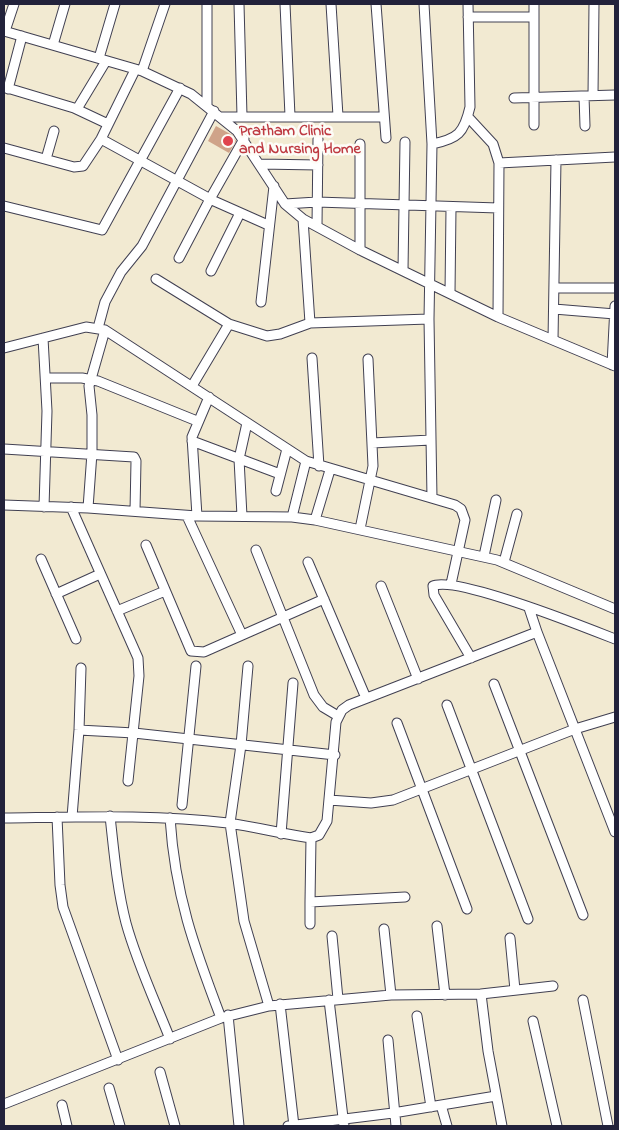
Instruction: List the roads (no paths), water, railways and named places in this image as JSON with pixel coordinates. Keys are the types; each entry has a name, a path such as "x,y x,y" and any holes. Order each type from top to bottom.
{"street":[{"path":"14,4 4,31 138,71 180,88 214,111 244,139 285,204 303,219 360,250 498,317 614,366 615,306"},
{"path":"54,45 65,4"},
{"path":"77,109 103,59 115,4"},
{"path":"4,148 78,168 83,166 101,139 138,71 165,4"},
{"path":"88,508 92,453 92,415 89,397 102,329 105,302 121,272 142,246 214,111 207,4"},
{"path":"239,4 242,116"},
{"path":"285,4 290,116"},
{"path":"331,4 338,116"},
{"path":"376,4 386,138"},
{"path":"424,4 432,144 429,318 432,498"},
{"path":"432,144 456,137 463,130 468,117 470,107 468,4"},
{"path":"534,4 534,125"},
{"path":"584,126 589,96 594,4"},
{"path":"468,17 534,17"},
{"path":"22,36 6,88 77,109 108,124"},
{"path":"4,206 102,230 180,88"},
{"path":"514,98 615,95"},
{"path":"214,111 242,116 383,117"},
{"path":"468,117 493,144 499,162 498,317"},
{"path":"46,159 54,131"},
{"path":"101,139 210,198 268,225"},
{"path":"179,258 210,198 244,139"},
{"path":"316,226 318,139"},
{"path":"403,270 405,142"},
{"path":"360,144 360,250"},
{"path":"499,162 615,157"},
{"path":"553,340 556,160"},
{"path":"260,164 318,165"},
{"path":"261,302 268,225 274,186"},
{"path":"285,204 317,202 360,205 498,208"},
{"path":"450,293 451,208"},
{"path":"211,270 240,213"},
{"path":"303,219 310,323"},
{"path":"156,280 229,324 267,336 280,334 310,323 429,318"},
{"path":"555,288 615,288"},
{"path":"554,309 615,314"},
{"path":"192,386 229,324"},
{"path":"4,348 86,327 102,329 306,461 330,470 455,505 464,514 459,550 451,584"},
{"path":"43,338 46,378 44,506"},
{"path":"312,358 319,466"},
{"path":"360,529 372,482 368,359"},
{"path":"46,378 91,379 197,421"},
{"path":"197,516 192,441 197,421 208,397"},
{"path":"242,516 239,459 247,424"},
{"path":"372,443 431,440"},
{"path":"192,441 280,474"},
{"path":"4,448 134,457 136,461 135,511"},
{"path":"276,491 287,449"},
{"path":"292,517 306,461"},
{"path":"314,520 330,470"},
{"path":"484,556 496,500"},
{"path":"4,505 88,508 187,516 292,517 314,520 484,556 504,562 615,609"},
{"path":"70,507 135,652 139,666 128,781"},
{"path":"504,562 517,514"},
{"path":"187,516 242,635"},
{"path":"146,545 191,651 204,652 324,599"},
{"path":"256,550 314,696 323,707 338,716"},
{"path":"41,559 76,639"},
{"path":"308,562 366,698"},
{"path":"56,594 100,574"},
{"path":"471,658 432,591 436,584 451,584 530,608 615,639"},
{"path":"381,586 418,679"},
{"path":"117,611 165,591"},
{"path":"530,608 537,632 615,832"},
{"path":"4,818 110,816 170,818 230,823 281,834 311,838 319,835 324,829 335,755 338,716 349,705 537,632"},
{"path":"182,805 196,666"},
{"path":"248,666 241,745 230,823 244,921 269,1006"},
{"path":"72,817 80,730 81,668"},
{"path":"281,834 293,683"},
{"path":"494,684 584,915"},
{"path":"447,705 528,920"},
{"path":"329,800 382,802 471,771 575,729 615,717"},
{"path":"397,723 467,909"},
{"path":"80,730 134,733 335,755"},
{"path":"110,816 120,894 126,921 133,946 170,1039"},
{"path":"58,817 60,885 63,907 118,1060"},
{"path":"170,818 172,850 182,909 190,934 224,1016 239,1126"},
{"path":"310,924 311,838"},
{"path":"310,902 405,897"},
{"path":"438,926 445,995"},
{"path":"384,929 392,995"},
{"path":"332,936 333,999 344,1123"},
{"path":"510,938 515,990"},
{"path":"4,1104 224,1016 269,1006 392,995 481,994 553,986"},
{"path":"481,994 502,1126"},
{"path":"583,1000 608,1126"},
{"path":"280,1004 292,1126 344,1123 496,1096"},
{"path":"417,1016 431,1107"},
{"path":"533,1021 557,1126"},
{"path":"388,1040 393,1113 396,1126"},
{"path":"160,1072 175,1126"},
{"path":"109,1088 120,1126"},
{"path":"62,1105 67,1126"},
{"path":"441,1105 447,1126"}],"place":[{"name":"Pratham Clinic and Nursing Home","path":"228,141"}]}
